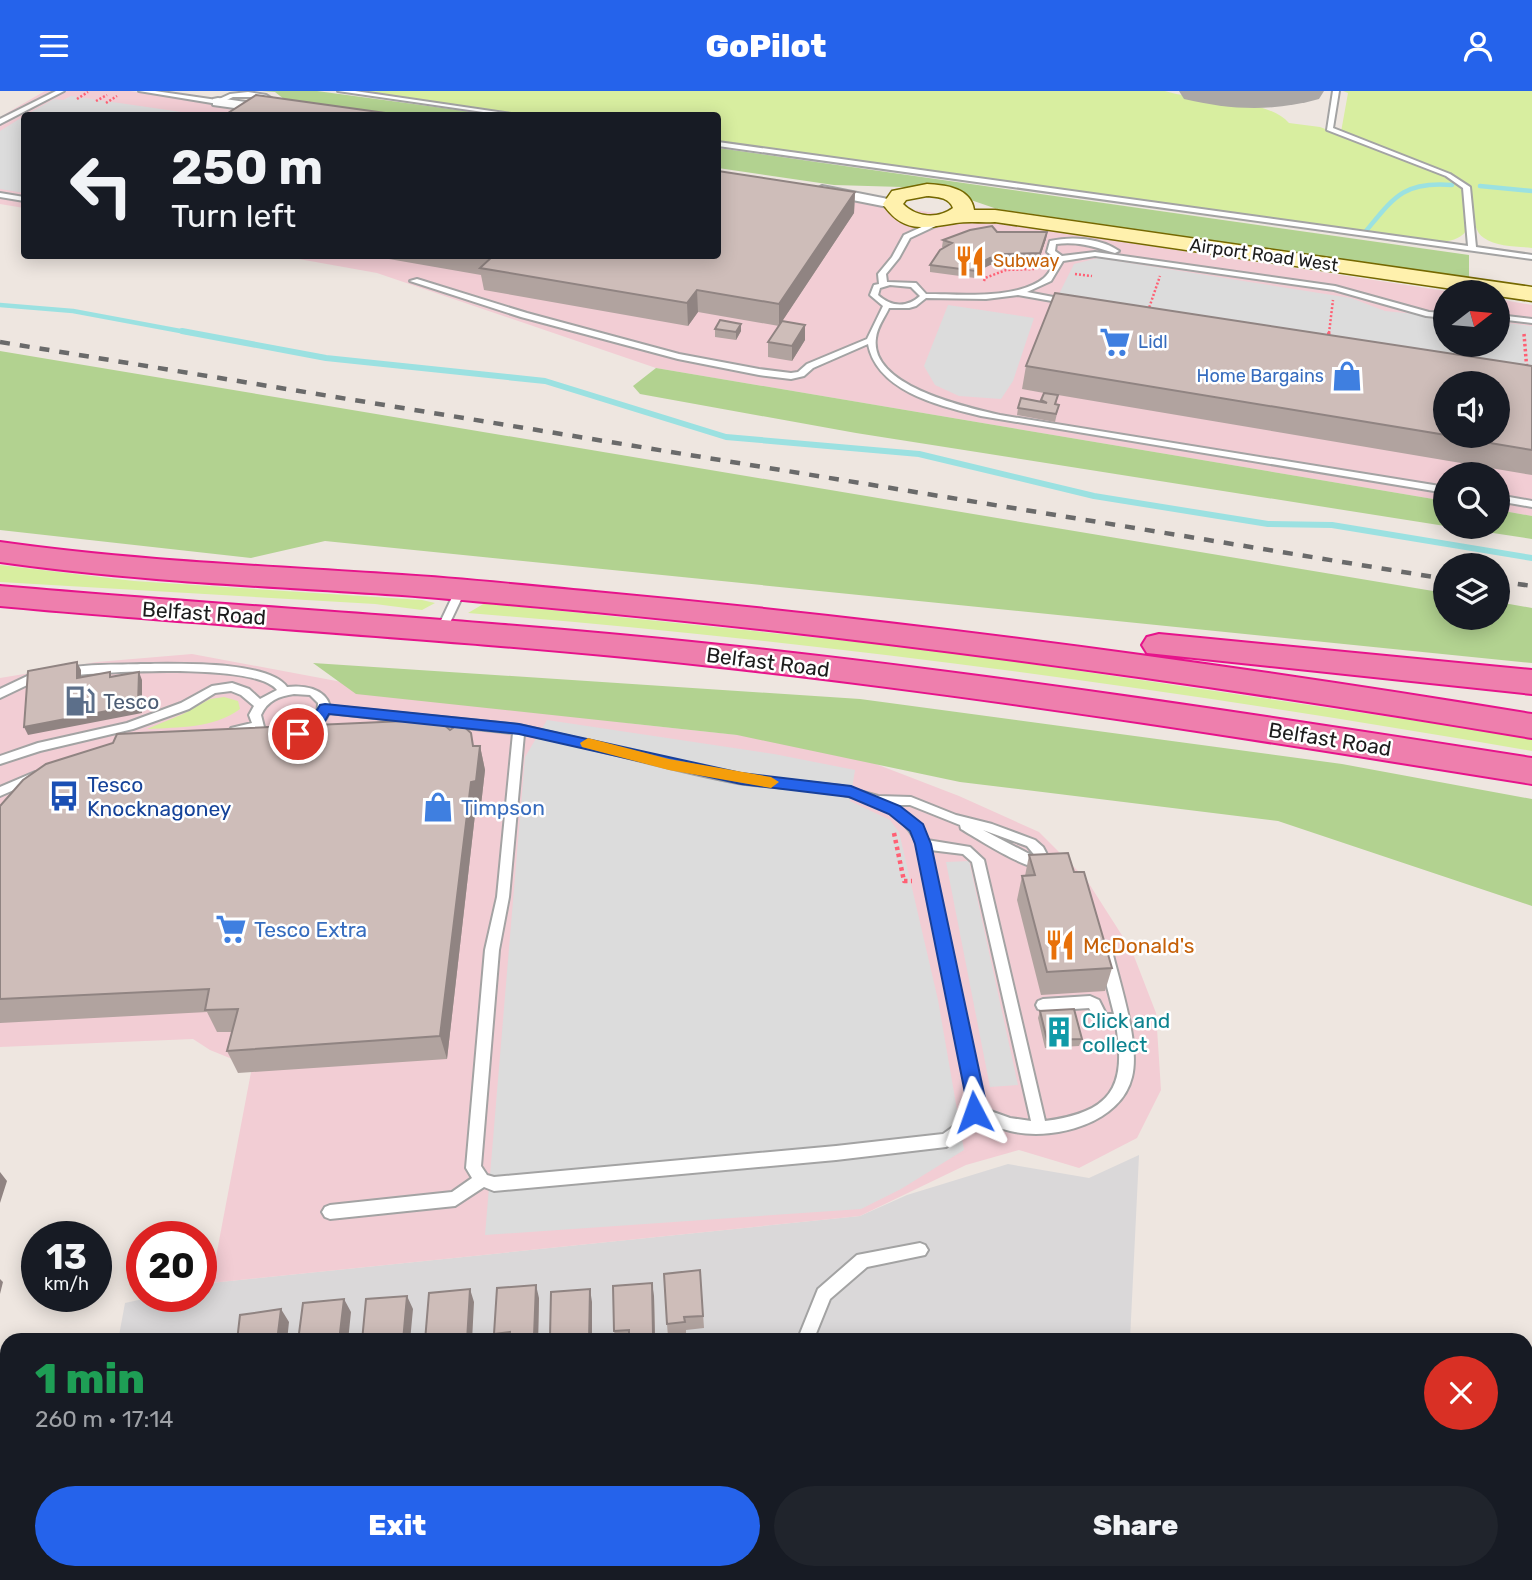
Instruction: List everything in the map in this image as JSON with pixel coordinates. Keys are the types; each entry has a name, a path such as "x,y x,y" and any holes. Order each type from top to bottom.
{"highway":[{"name":"Belfast Road","path":"0,552 144,569 461,589 982,643 1532,726"},
{"name":"Belfast Road","path":"0,596 712,655 1051,696 1532,771"},
{"path":"0,621 96,605"},
{"path":"982,643 1126,641 1532,682"}],"street":[{"path":"218,102 286,112"},
{"path":"812,188 900,203 937,190 952,213 919,220 900,203"},
{"name":"Airport Road West","path":"952,213 995,216 1434,280"},
{"name":"Airport Road West","path":"1510,291 1532,294"}],"lane":[{"path":"0,122 61,91"},
{"path":"142,91 218,102"},
{"path":"341,91 493,112"},
{"path":"1336,91 1329,129 1448,175 1466,187 1472,249"},
{"path":"721,144 1532,257"},
{"path":"0,195 21,198"},
{"path":"900,203 908,237 897,266 905,283"},
{"path":"908,237 952,213"},
{"path":"1125,256 1105,246 1061,241 1053,243 1051,252 1061,259 1095,254 1125,256 1335,288 1433,313"},
{"path":"924,296 919,288 905,283 883,285 877,288 874,295 887,305 912,306 924,296 991,296 1016,292 1047,280 1061,259"},
{"path":"883,285 882,274 886,267 897,266"},
{"path":"414,281 524,315 678,356 791,376 801,374 810,366 871,340 887,305"},
{"path":"1016,292 1080,304"},
{"path":"1412,308 1433,309"},
{"path":"1510,318 1528,320"},
{"path":"871,340 882,367 901,384 941,404 1000,418 1433,488"},
{"path":"1510,500 1532,504"},
{"path":"441,631 461,589"},
{"path":"102,681 104,667"},
{"path":"0,694 35,675 104,667 251,674 277,682 284,691"},
{"path":"0,760 38,747 130,726 174,710 212,690 232,687 245,692 260,705"},
{"path":"295,689 313,692 324,702 325,709 317,723 298,734 275,736 266,734 257,726 254,715 260,705 284,691 295,689"},
{"path":"325,709 519,729 717,774 851,792 895,810 917,828 923,844 977,1103 971,1122 946,1140 836,1153 494,1184 482,1180 473,1167 492,950 503,897 519,729"},
{"path":"93,735 95,721"},
{"path":"220,734 257,726"},
{"path":"0,792 42,773"},
{"path":"875,800 911,801 953,819 988,827 1031,843 1047,866 1064,873"},
{"path":"923,844 966,850 978,860 1039,1126"},
{"path":"974,1112 1016,1126 1055,1126 1092,1115 1117,1098 1125,1078 1126,1057 1115,986 1102,937"},
{"path":"1044,1005 1090,1002 1102,1019 1120,1020"},
{"path":"331,1212 455,1199 482,1180"},
{"path":"809,1333 824,1294 863,1260 920,1250"}],"path":[{"path":"77,99 88,92"},
{"path":"96,101 107,95"},
{"path":"106,103 117,96"},
{"path":"985,289 985,278 994,273 1042,269"},
{"path":"1147,315 1161,272"},
{"path":"1326,347 1335,288"},
{"path":"1528,320 1528,379"},
{"path":"894,832 904,881 929,880"}],"shaded area":[{"path":"45,91 130,91 271,112 21,112 21,208 0,204 0,117"},
{"path":"71,96 181,112 31,112 54,99 63,100"},
{"path":"21,118 21,192 0,189 0,131"},
{"path":"721,180 1433,289 1433,357 1510,357 1510,301 1532,305 1532,516 1510,512 1510,462 1433,462 1433,499 656,368 377,273 299,259 721,259"},
{"path":"1098,258 1351,298 1385,311 1433,316 1433,357 1510,357 1510,323 1532,326 1532,381 1510,378 1510,371 1468,371 1053,306 1074,264"},
{"path":"948,305 1034,318 1013,381 1001,399 959,396 935,385 924,366"},
{"path":"192,654 459,704 541,710 635,724 824,744 959,796 1039,832 1086,879 1132,951 1156,1013 1161,1090 1137,1138 1079,1168 1019,1150 966,1165 860,1216 217,1282 217,1251 252,1067 210,1050 193,1039 0,1047 0,678 97,662"},
{"path":"547,720 774,754 855,770 850,801 890,820 899,832 938,1000 964,1150 901,1189 861,1209 485,1235 525,757"},
{"path":"969,861 1018,1085 990,1087 946,862"},
{"path":"1139,1155 1130,1333 119,1333 126,1303 126,1312 217,1312 217,1282 860,1216 907,1195 1008,1164 1089,1178"}],"green space":[{"path":"262,91 317,91 473,112 336,112 289,103 275,92"},
{"path":"357,91 1165,91 1266,109 1289,123 1320,127 1447,176 1462,187 1466,231 1450,241 1415,240 721,142 721,112 508,112"},
{"path":"1343,91 1532,91 1532,248 1501,245 1484,238 1476,226 1470,193 1461,179 1341,132 1348,93"},
{"path":"721,148 1469,255 1469,278 997,209 936,188 834,185 721,168"},
{"path":"0,351 1433,591 1433,630 1510,630 1510,604 1532,608 1532,663 325,541 251,558 0,530"},
{"path":"656,368 1433,499 1433,524 856,433 640,394 633,386"},
{"path":"1510,512 1532,516 1532,539 1510,536"},
{"path":"0,565 134,581 435,603 422,610 375,604 0,582"},
{"path":"485,603 945,651 1532,738 1532,751 1268,708 1002,670 734,638 468,613"},
{"path":"313,663 860,699 1342,764 1532,799 1532,906 1278,821 960,782 737,735 356,694"},
{"path":"224,697 238,701 240,709 230,716 207,724 147,729 210,699"}],"building":[{"path":"256,95 378,112 230,112"},
{"path":"721,171 855,192 779,304 697,290 687,303 480,268 490,259 721,259"},
{"path":"992,226 997,232 1047,232 1040,253 1005,254 990,258 980,263 976,271 930,265 940,250 952,243 943,240 970,230"},
{"path":"1055,293 1433,351 1433,357 1473,357 1532,366 1532,450 1510,446 1510,371 1433,371 1433,433 1026,366"},
{"path":"720,320 741,324 736,332 715,329"},
{"path":"782,321 805,325 792,346 768,342"},
{"path":"1044,393 1058,395 1056,414 1018,408 1021,398 1047,403 1041,400"},
{"path":"77,662 77,678 110,672 110,677 139,672 138,705 24,727 28,671"},
{"name":"Tesco Extra","path":"427,720 442,723 450,730 460,723 471,733 473,746 480,746 476,781 471,782 440,1036 227,1051 238,1009 205,1010 209,989 0,999 0,806 23,780 46,764 113,743 117,734"},
{"name":"McDonald's","path":"1068,853 1074,872 1084,872 1112,968 1047,972 1022,876 1035,875 1029,855"},
{"name":"Click and collect","path":"1074,1009 1082,1039 1047,1040 1040,1011"},
{"path":"700,1270 703,1316 684,1317 685,1322 667,1324 664,1274"},
{"path":"652,1283 653,1333 614,1331 613,1286"},
{"path":"536,1285 534,1333 494,1333 497,1288"},
{"path":"470,1289 467,1333 426,1333 429,1293"},
{"path":"590,1289 589,1333 550,1333 551,1292"},
{"path":"407,1296 404,1333 363,1333 366,1299"},
{"path":"344,1299 340,1333 299,1333 303,1303"},
{"path":"281,1309 278,1333 238,1333 240,1315"}],"waterway":[{"path":"1366,231 1401,194 1422,186 1452,185"},
{"path":"1480,186 1532,191"},
{"path":"0,305 73,311 191,333"},
{"path":"182,331 326,358 545,381 726,437 919,454 1094,496 1268,524 1332,525 1532,558"}],"taxiway":[{"path":"1197,91 1252,99 1306,91"}],"railway":[{"path":"0,342 1433,577"},
{"path":"1510,583 1532,586"}],"slow traffic":[{"path":"588,743 669,764 741,779 771,782"}],"place":[{"name":"Subway","path":"970,261"},
{"name":"Lidl","path":"1115,342"},
{"name":"Home Bargains","path":"1347,376"},
{"name":"Tesco","path":"80,701"},
{"name":"Tesco Knocknagoney","path":"64,796"},
{"name":"Timpson","path":"438,807"},
{"name":"Tesco Extra","path":"231,929"},
{"name":"McDonald's","path":"1060,945"},
{"name":"Click and collect","path":"1059,1032"}],"route":[{"path":"298,734 317,723 325,709 519,729 741,779 851,792 895,810 917,828 923,844 977,1103 974,1112"}]}
